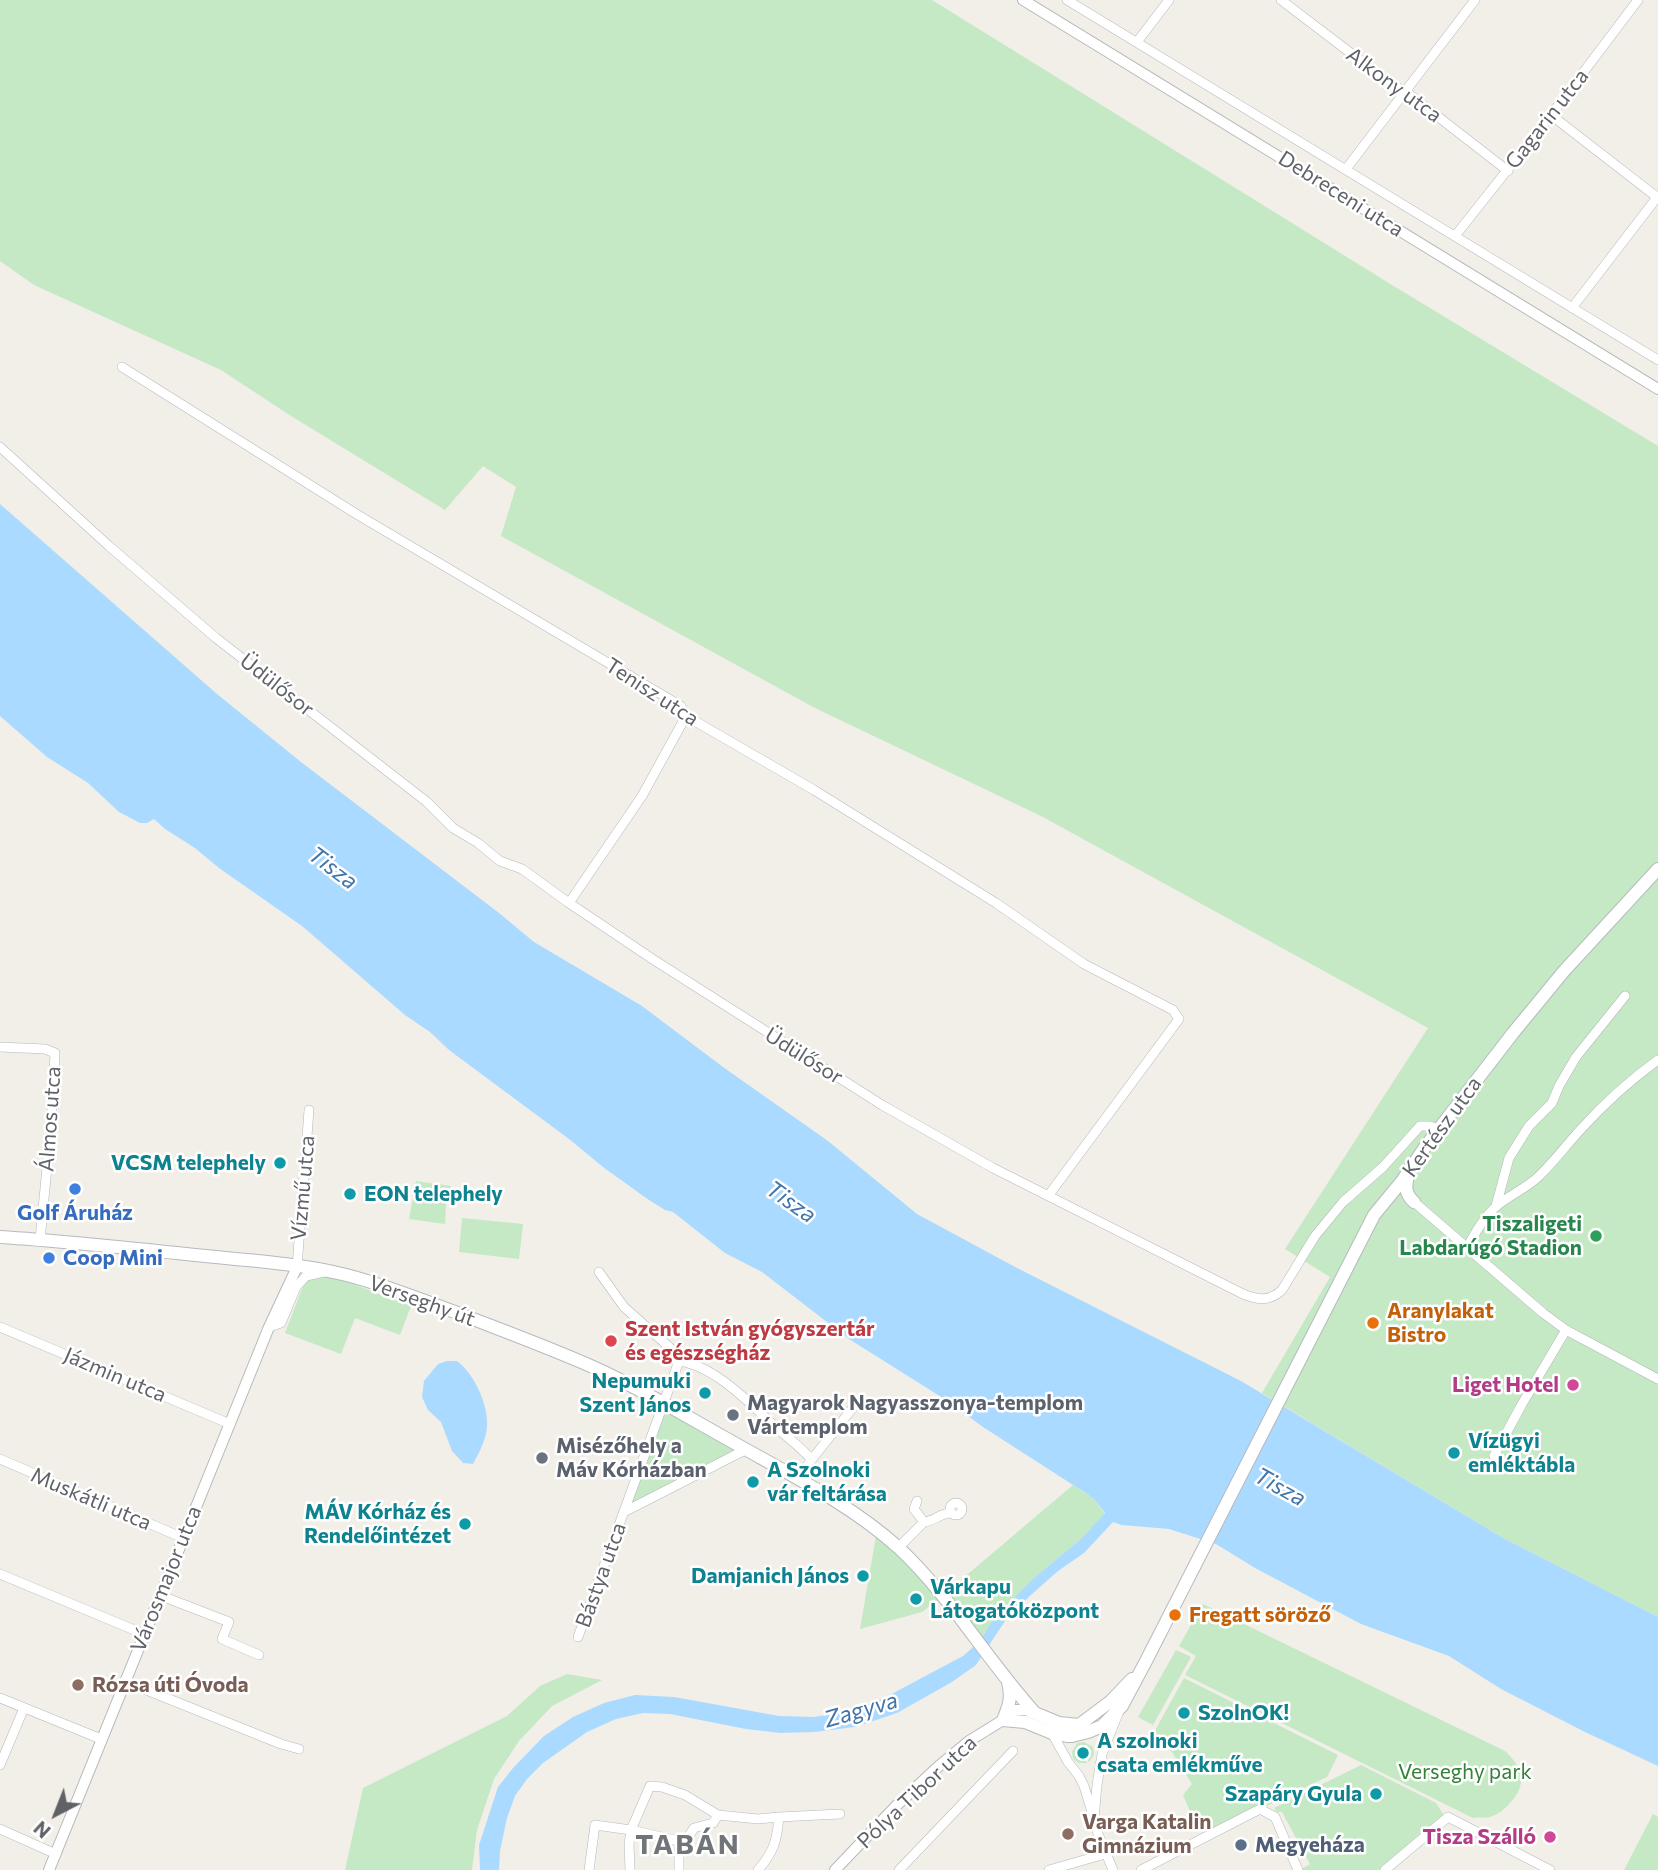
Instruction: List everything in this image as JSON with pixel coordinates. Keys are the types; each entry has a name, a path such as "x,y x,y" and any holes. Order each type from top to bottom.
{"main road":[{"name":"Kertész utca","path":"1122,1706 1378,1210 1538,1002 1658,869"},
{"path":"1413,1163 1408,1173 1406,1189 1414,1202"},
{"path":"1394,1191 1414,1202"},
{"path":"1378,1210 1395,1202 1414,1202"},
{"name":"Verseghy út","path":"0,1237 328,1271 373,1282 593,1367 810,1486 877,1530 915,1564 994,1661 1028,1711 1052,1733"},
{"path":"1086,1735 1111,1700 1139,1672"},
{"path":"1007,1681 1011,1695 1003,1720 1025,1722 1052,1733 1086,1735 1102,1726 1122,1706"},
{"path":"1028,1711 1086,1735"}],"street":[{"name":"Debreceni utca","path":"1023,0 1658,389"},
{"name":"Debreceni utca","path":"1067,0 1658,360"},
{"path":"1137,43 1170,0"},
{"name":"Alkony utca","path":"1281,0 1507,170"},
{"path":"1346,169 1475,0"},
{"name":"Gagarin utca","path":"1455,236 1638,0"},
{"path":"1551,115 1658,197 1572,308"},
{"name":"Tenisz utca","path":"122,366 358,515 681,706 686,716 814,790 984,896 1084,964 1173,1010 1180,1019 1048,1196"},
{"name":"Üdülősor","path":"0,447 216,638 427,802 453,828 500,861 522,869 730,1010 870,1098 993,1168 1244,1294 1266,1299 1282,1290 1315,1236 1343,1202 1383,1167 1420,1126 1439,1129"},
{"path":"569,903 642,796 686,716"},
{"path":"1496,1206 1509,1158 1529,1126 1552,1102 1576,1058 1625,996"},
{"name":"Álmos utca","path":"0,1046 45,1049 55,1053 40,1240"},
{"path":"1467,1248 1496,1206 1526,1188 1541,1175 1612,1098 1658,1060"},
{"name":"Vízmű utca","path":"297,1267 309,1110"},
{"path":"1414,1202 1566,1330 1658,1379"},
{"name":"Városmajor utca","path":"49,1870 268,1328 297,1267"},
{"name":"Városmajor utca","path":"268,1328 281,1323 296,1287 306,1276 328,1271"},
{"path":"600,1272 624,1307 676,1353 679,1361 664,1404"},
{"name":"Jázmin utca","path":"0,1327 230,1424"},
{"path":"1494,1456 1566,1330"},
{"path":"679,1361 694,1363 725,1383 811,1459"},
{"path":"796,1478 859,1400"},
{"name":"Bástya utca","path":"578,1637 664,1404"},
{"path":"624,1512 745,1450"},
{"name":"Muskátli utca","path":"0,1460 183,1538"},
{"path":"916,1501 914,1509 924,1522"},
{"path":"898,1548 924,1522 933,1521 944,1513 951,1513"},
{"path":"0,1574 144,1634"},
{"path":"159,1595 229,1622 222,1639 259,1655"},
{"path":"124,1681 299,1749"},
{"path":"0,1698 101,1739"},
{"path":"1094,1819 1102,1754 1122,1706"},
{"path":"0,1765 24,1708"},
{"name":"Pólya Tibor utca","path":"835,1870 897,1805 969,1741 1014,1710 1028,1711"},
{"path":"1052,1733 1084,1786 1105,1854 1113,1870"},
{"path":"1066,1756 1067,1744 1086,1735 1102,1754"},
{"path":"899,1870 1013,1751"},
{"path":"629,1870 631,1830 650,1786 662,1787 685,1796 718,1815 758,1819 840,1814"},
{"path":"1141,1870 1260,1809 1275,1817 1298,1870"},
{"path":"589,1870 595,1825 679,1841 687,1839 694,1828 713,1823 718,1815"},
{"path":"758,1870 777,1841 779,1817"},
{"path":"1384,1870 1448,1817 1532,1866 1550,1870"},
{"path":"0,1829 56,1854"},
{"path":"679,1841 679,1870"},
{"path":"1049,1870 1105,1854"}],"green space":[{"path":"0,0 932,0 1658,446 1658,1617 1505,1539 1262,1393 1330,1277 1285,1249 1428,1028 1041,816 815,708 501,536 516,487 483,466 445,510 221,370 34,285 0,261"},
{"path":"416,1181 451,1186 446,1204 445,1224 409,1219"},
{"path":"462,1218 523,1224 519,1259 459,1252"},
{"path":"329,1275 411,1306 400,1335 355,1318 341,1354 285,1333 303,1286 311,1278"},
{"path":"664,1403 745,1450 624,1512"},
{"path":"1073,1485 1094,1499 1105,1514 995,1617 979,1642 942,1597 922,1612 860,1629 877,1530 942,1596"},
{"name":"Verseghy park","path":"1203,1604 1505,1751 1516,1764 1521,1777 1515,1797 1495,1815 1473,1818 1185,1675 1196,1656 1179,1646"},
{"path":"1176,1650 1191,1657 1153,1725 1138,1717"},
{"path":"567,1674 602,1680 552,1706 519,1741 494,1779 477,1830 472,1870 345,1870 363,1788 507,1716 540,1686"},
{"path":"1184,1678 1338,1755 1327,1777 1209,1834 1193,1818 1183,1795 1192,1784 1172,1752 1152,1736"},
{"path":"1084,1742 1093,1747 1094,1755 1089,1762 1085,1749 1079,1752 1087,1763 1079,1763 1073,1759 1072,1752 1077,1743"},
{"path":"1361,1765 1436,1803 1445,1817 1380,1870 1303,1870 1310,1864 1282,1812 1277,1812 1274,1808"},
{"path":"1653,1814 1658,1817 1658,1870 1624,1870"}],"water":[{"path":"0,504 217,694 301,762 534,942 642,1006 828,1141 917,1214 1017,1268 1241,1381 1505,1539 1658,1617 1658,1766 1501,1689 1449,1656 1361,1624 1255,1568 1216,1544 1169,1529 1113,1522 1084,1553 1058,1571 1007,1618 976,1665 897,1713 855,1727 780,1733 670,1714 643,1713 616,1719 587,1732 543,1763 527,1779 515,1796 507,1818 499,1870 480,1870 479,1845 498,1787 544,1736 573,1717 604,1703 635,1695 674,1697 779,1716 814,1717 848,1712 886,1697 963,1656 979,1642 995,1617 1034,1578 1082,1538 1105,1513 1094,1499 1084,1492 849,1339 762,1272 725,1253 673,1212 646,1198 603,1167 405,1015 302,926 154,819 140,823 119,812 88,783 47,757 0,716"},
{"path":"457,1361 469,1373 486,1410 486,1432 473,1464 463,1463 452,1451 441,1422 428,1410 422,1397 424,1381 438,1364"}],"place":[{"name":"VCSM telephely","path":"280,1163"},
{"name":"Golf Áruház","path":"75,1189"},
{"name":"EON telephely","path":"350,1194"},
{"name":"Tiszaligeti Labdarúgó Stadion","path":"1596,1236"},
{"name":"Coop Mini","path":"49,1258"},
{"name":"Aranylakat Bistro","path":"1373,1323"},
{"name":"Szent István gyógyszertár és egészségház","path":"611,1341"},
{"name":"Liget Hotel","path":"1573,1385"},
{"name":"Nepumuki Szent János","path":"705,1393"},
{"name":"Magyarok Nagyasszonya-templom Vártemplom","path":"733,1415"},
{"name":"Vízügyi emléktábla","path":"1454,1453"},
{"name":"Misézőhely a Máv Kórházban","path":"542,1458"},
{"name":"A Szolnoki vár feltárása","path":"753,1482"},
{"name":"MÁV Kórház és Rendelőintézet","path":"465,1524"},
{"name":"Damjanich János","path":"863,1576"},
{"name":"Várkapu Látogatóközpont","path":"916,1599"},
{"name":"Fregatt söröző","path":"1175,1615"},
{"name":"Rózsa úti Óvoda","path":"78,1685"},
{"name":"SzolnOK!","path":"1184,1713"},
{"name":"A szolnoki csata emlékműve","path":"1083,1753"},
{"name":"Szapáry Gyula","path":"1376,1794"},
{"name":"Varga Katalin Gimnázium","path":"1068,1834"},
{"name":"Tisza Szálló","path":"1550,1837"},
{"name":"Megyeháza","path":"1241,1845"}],"district":[{"name":"TABÁN","path":"688,1845"}],"water label":[{"name":"Tisza","path":"333,868"},
{"name":"Tisza","path":"791,1202"},
{"name":"Tisza","path":"1280,1487"},
{"name":"Zagyva","path":"861,1710"}]}
